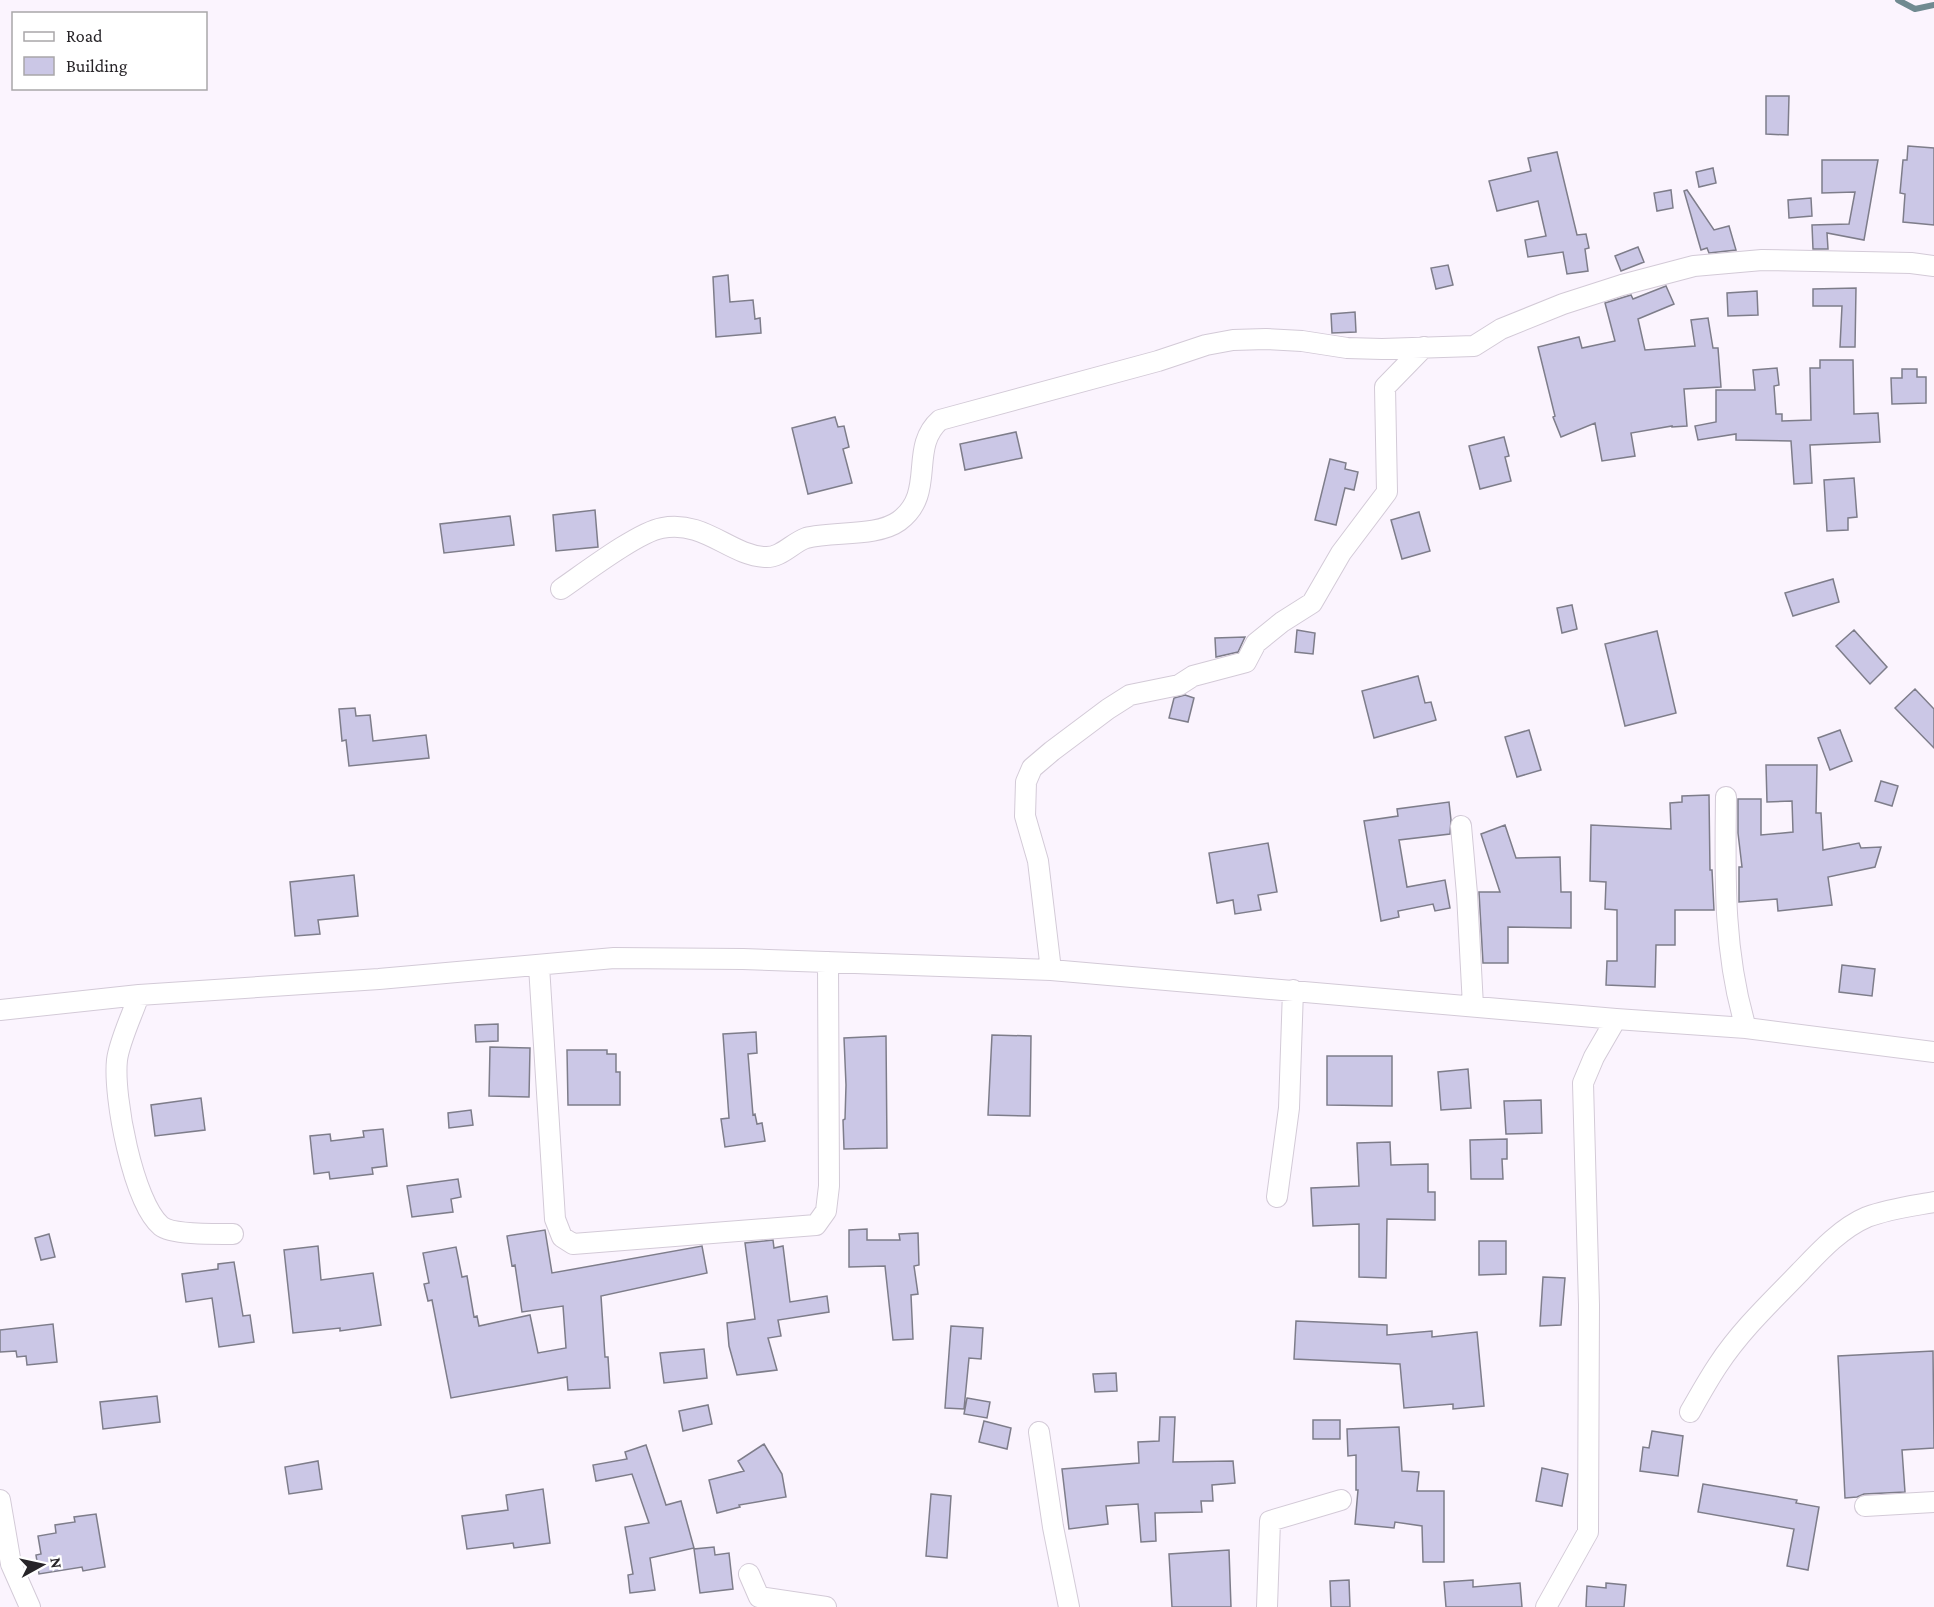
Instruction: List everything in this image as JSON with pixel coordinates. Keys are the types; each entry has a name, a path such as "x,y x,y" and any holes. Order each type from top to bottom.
{"street":[{"path":"561,589 632,541 660,528 687,526 750,554 767,557 780,554 803,539 826,534 882,529 897,523 912,510 922,480 924,444 933,426 940,420 1158,361 1206,345 1233,340 1266,339 1302,341 1347,348 1474,346 1501,329 1563,304 1622,285 1694,266 1762,260 1934,266"},
{"path":"1051,970 1038,861 1024,816 1026,782 1032,768 1108,709 1130,695 1179,686 1192,676 1246,662 1256,643 1282,622 1312,603 1341,553 1387,492 1385,387 1424,347"},
{"path":"1726,797 1725,901 1730,956 1738,1004 1746,1028"},
{"path":"1461,826 1473,1006"},
{"path":"0,1010 139,995 379,979 614,958 743,959 1051,970 1616,1019 1746,1028 1934,1052"},
{"path":"539,966 555,1219 562,1237 573,1244 816,1225 826,1211 829,1186 828,962"},
{"path":"1277,1197 1289,1108 1293,990"},
{"path":"139,995 117,1059 117,1103 127,1150 145,1204 161,1227 184,1233 233,1234"},
{"path":"1546,1607 1588,1532 1589,1305 1583,1083 1594,1057 1616,1019"},
{"path":"1690,1412 1719,1364 1741,1336 1764,1309 1843,1232 1866,1218 1934,1202"},
{"path":"1039,1432 1053,1527 1069,1607"},
{"path":"0,1500 10,1564 30,1607"},
{"path":"1267,1607 1270,1521 1341,1500"},
{"path":"1865,1506 1934,1502"},
{"path":"749,1574 759,1597 826,1607"}],"building":[{"path":"1766,96 1789,96 1788,135 1766,134"},
{"path":"1908,146 1934,148 1934,225 1903,222 1905,194 1900,193 1903,160 1907,160"},
{"path":"1557,152 1577,235 1586,234 1589,248 1585,249 1588,271 1567,274 1563,252 1528,257 1525,240 1546,236 1538,201 1497,211 1489,181 1531,171 1528,158"},
{"path":"1822,160 1878,160 1864,240 1827,233 1828,249 1813,249 1812,225 1849,224 1855,192 1822,193"},
{"path":"1713,168 1716,183 1699,187 1696,172"},
{"path":"1671,190 1673,208 1657,211 1654,193"},
{"path":"1687,190 1714,230 1729,226 1736,250 1709,253 1707,248 1701,250 1684,191"},
{"path":"1811,198 1812,216 1789,218 1788,200"},
{"path":"1638,247 1644,262 1621,271 1615,256"},
{"path":"1448,265 1453,285 1436,289 1431,268"},
{"path":"728,275 730,302 753,300 755,319 760,318 761,333 716,337 713,277"},
{"path":"1666,286 1674,304 1638,319 1645,350 1695,346 1691,320 1708,318 1713,348 1718,348 1721,387 1684,389 1687,426 1672,426 1631,433 1635,456 1602,461 1595,423 1561,437 1553,417 1555,416 1538,347 1579,337 1582,348 1615,341 1605,303 1631,295 1633,299"},
{"path":"1856,288 1855,347 1840,347 1842,306 1813,306 1813,289"},
{"path":"1757,291 1758,315 1728,316 1727,293"},
{"path":"1355,312 1356,332 1332,333 1331,314"},
{"path":"1820,360 1853,360 1854,414 1878,413 1880,442 1810,445 1812,483 1794,484 1791,441 1736,440 1736,434 1698,440 1695,426 1716,422 1716,390 1755,390 1753,370 1777,368 1779,385 1774,386 1776,414 1782,414 1782,421 1811,420 1810,368 1820,368"},
{"path":"1902,369 1917,369 1917,377 1926,377 1926,403 1892,404 1891,378 1902,378"},
{"path":"835,417 838,427 844,426 849,447 843,449 852,483 808,494 792,428"},
{"path":"1016,432 1022,458 965,470 960,444"},
{"path":"1504,437 1509,456 1505,457 1511,481 1480,489 1469,446"},
{"path":"1330,459 1346,463 1345,469 1358,472 1354,490 1345,488 1336,525 1315,520"},
{"path":"1854,478 1857,517 1848,518 1848,530 1827,531 1824,480"},
{"path":"595,510 598,547 556,551 553,515"},
{"path":"1419,512 1430,551 1402,559 1391,520"},
{"path":"510,516 514,545 444,553 440,524"},
{"path":"1833,579 1839,602 1793,616 1785,593"},
{"path":"1572,605 1577,629 1562,633 1557,608"},
{"path":"1297,630 1315,633 1313,654 1295,652"},
{"path":"1854,630 1887,667 1870,684 1836,646"},
{"path":"1657,631 1676,713 1625,726 1605,644"},
{"path":"1245,637 1238,652 1216,657 1215,638"},
{"path":"1418,676 1425,703 1431,702 1436,720 1374,738 1362,691"},
{"path":"1915,689 1934,709 1934,748 1895,708"},
{"path":"1185,695 1194,698 1188,722 1169,718 1174,698"},
{"path":"355,708 356,716 370,715 373,741 426,735 429,758 349,766 346,740 342,741 339,709"},
{"path":"1529,730 1541,770 1517,777 1505,737"},
{"path":"1840,730 1852,761 1830,770 1818,738"},
{"path":"1766,765 1817,765 1816,813 1821,813 1823,850 1859,843 1861,848 1881,847 1875,867 1828,877 1832,905 1778,911 1777,899 1739,902 1739,867 1742,867 1738,833 1738,799 1761,799 1761,835 1793,832 1792,801 1767,802"},
{"path":"1881,781 1898,786 1892,806 1875,801"},
{"path":"1709,795 1710,870 1712,870 1714,910 1675,910 1675,945 1656,945 1655,987 1606,985 1607,961 1617,961 1617,910 1605,909 1606,882 1590,881 1591,825 1671,829 1670,803 1682,802 1682,796"},
{"path":"1449,802 1450,834 1399,840 1407,887 1445,880 1450,908 1435,911 1433,904 1398,911 1399,917 1381,921 1364,821 1398,816 1397,809"},
{"path":"1505,825 1516,858 1560,857 1561,892 1571,892 1571,928 1508,927 1508,963 1483,963 1479,892 1500,892 1481,834"},
{"path":"1268,843 1277,892 1258,895 1261,910 1235,914 1233,900 1217,903 1209,853"},
{"path":"354,875 358,916 318,920 320,934 295,936 290,882"},
{"path":"1842,965 1875,969 1872,996 1839,992"},
{"path":"498,1024 498,1041 476,1042 475,1025"},
{"path":"756,1032 757,1053 748,1054 753,1115 755,1114 757,1124 762,1123 765,1141 725,1147 721,1119 729,1118 723,1034"},
{"path":"992,1035 1031,1036 1030,1116 988,1115"},
{"path":"886,1036 887,1148 844,1149 843,1120 845,1119 846,1085 844,1038"},
{"path":"490,1047 530,1048 529,1097 489,1096"},
{"path":"567,1050 607,1050 607,1054 616,1054 616,1072 620,1072 620,1105 568,1105"},
{"path":"1327,1056 1392,1056 1392,1106 1327,1105"},
{"path":"1468,1069 1471,1108 1441,1110 1438,1072"},
{"path":"201,1098 205,1130 155,1136 151,1105"},
{"path":"1541,1100 1542,1133 1506,1134 1504,1101"},
{"path":"471,1110 473,1125 449,1128 448,1113"},
{"path":"383,1129 387,1166 372,1168 373,1174 330,1179 329,1172 314,1174 310,1136 330,1134 331,1141 364,1137 363,1131"},
{"path":"1507,1139 1507,1159 1502,1159 1503,1179 1471,1179 1470,1140"},
{"path":"1390,1142 1391,1165 1428,1164 1428,1192 1435,1192 1435,1220 1387,1219 1386,1278 1359,1277 1359,1224 1313,1226 1311,1188 1359,1186 1357,1143"},
{"path":"458,1179 461,1197 451,1199 453,1212 412,1217 407,1186"},
{"path":"867,1229 867,1240 900,1240 899,1234 918,1233 919,1265 914,1266 918,1294 911,1295 913,1339 893,1340 885,1266 849,1267 849,1230"},
{"path":"545,1230 552,1273 702,1246 707,1273 601,1296 605,1357 608,1357 610,1388 568,1390 567,1377 451,1398 432,1300 428,1301 424,1284 429,1283 423,1253 456,1247 462,1277 467,1276 474,1317 477,1316 479,1326 530,1315 538,1353 566,1348 563,1306 522,1312 515,1265 512,1266 507,1236"},
{"path":"49,1234 55,1257 41,1260 35,1238"},
{"path":"773,1240 774,1248 783,1246 790,1302 827,1296 829,1312 778,1320 781,1336 768,1338 777,1370 737,1375 729,1346 727,1323 755,1319 745,1243"},
{"path":"1479,1241 1506,1241 1506,1274 1479,1275"},
{"path":"318,1246 321,1280 373,1273 381,1325 340,1331 340,1328 293,1333 284,1250"},
{"path":"234,1262 243,1316 250,1315 254,1342 219,1347 212,1298 186,1302 182,1274 218,1269 218,1264"},
{"path":"1543,1277 1565,1278 1561,1325 1540,1326"},
{"path":"1296,1321 1387,1325 1387,1335 1432,1331 1432,1337 1477,1332 1484,1406 1453,1409 1453,1404 1404,1408 1400,1364 1294,1359"},
{"path":"53,1324 57,1362 27,1365 26,1356 17,1357 16,1351 0,1352 0,1330"},
{"path":"951,1326 983,1328 981,1359 969,1358 964,1409 945,1408"},
{"path":"704,1349 707,1378 664,1383 660,1353"},
{"path":"1933,1351 1934,1448 1902,1450 1905,1492 1864,1494 1845,1498 1838,1356"},
{"path":"1116,1373 1117,1391 1095,1392 1093,1374"},
{"path":"157,1396 160,1422 103,1429 100,1402"},
{"path":"967,1398 990,1402 987,1418 964,1414"},
{"path":"708,1405 712,1424 683,1431 679,1411"},
{"path":"1160,1417 1175,1417 1173,1462 1233,1461 1235,1483 1212,1485 1213,1501 1201,1501 1202,1512 1155,1513 1156,1541 1141,1542 1138,1504 1106,1506 1108,1524 1069,1529 1062,1469 1139,1463 1138,1442 1159,1441"},
{"path":"1313,1420 1340,1420 1340,1439 1313,1439"},
{"path":"984,1421 1011,1428 1007,1449 979,1442"},
{"path":"1399,1427 1402,1471 1419,1472 1417,1491 1444,1491 1444,1562 1423,1562 1422,1526 1395,1522 1394,1528 1355,1524 1358,1490 1356,1490 1356,1455 1348,1456 1347,1429"},
{"path":"1652,1431 1683,1436 1678,1476 1640,1471 1643,1447 1649,1448"},
{"path":"764,1444 782,1474 786,1497 739,1505 740,1507 717,1513 709,1480 744,1471 738,1461"},
{"path":"646,1445 666,1505 681,1501 694,1548 650,1558 655,1590 630,1593 628,1575 633,1574 625,1527 649,1523 632,1474 596,1481 593,1465 627,1459 625,1452"},
{"path":"318,1461 322,1489 289,1494 285,1467"},
{"path":"1542,1468 1568,1474 1562,1506 1536,1501"},
{"path":"1703,1484 1797,1500 1796,1503 1819,1507 1808,1570 1787,1566 1794,1529 1698,1512"},
{"path":"543,1489 550,1543 514,1548 513,1543 467,1549 462,1516 508,1510 506,1495"},
{"path":"931,1494 951,1496 947,1558 926,1556"},
{"path":"96,1514 105,1567 83,1571 82,1567 39,1574 36,1555 41,1554 38,1536 56,1533 55,1525 75,1522 74,1517"},
{"path":"714,1547 715,1555 729,1553 733,1589 700,1593 694,1549"},
{"path":"1229,1550 1231,1607 1172,1607 1169,1554"},
{"path":"1349,1580 1350,1607 1331,1607 1330,1581"},
{"path":"1473,1580 1473,1587 1520,1583 1522,1607 1446,1607 1444,1582"},
{"path":"1606,1583 1626,1585 1624,1607 1586,1607 1587,1586 1606,1588"}],"waterway":[{"path":"1898,0 1915,9 1934,5"}]}
